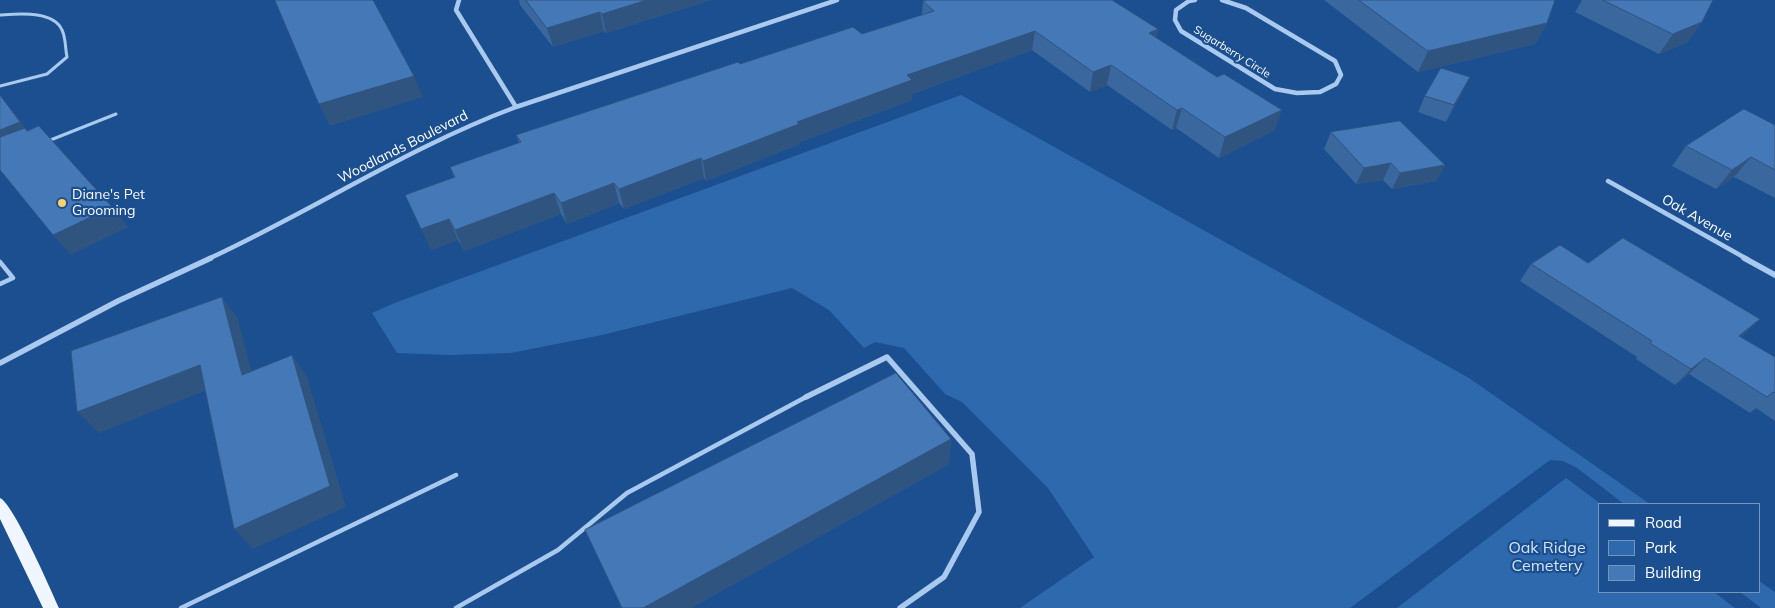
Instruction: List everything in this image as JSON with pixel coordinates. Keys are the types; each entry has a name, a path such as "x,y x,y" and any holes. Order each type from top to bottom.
{"main road":[{"path":"0,505 51,608"}],"street":[{"path":"459,0 456,10 516,107"},
{"name":"Woodlands Boulevard","path":"0,363 118,301 258,236 391,164 468,125 516,107 837,0"},
{"name":"Sugarberry Circle","path":"1195,0 1188,0 1176,10 1175,20 1182,31 1275,89 1297,93 1320,92 1336,84 1341,75 1335,61 1246,8 1222,0"},
{"name":"Oak Avenue","path":"1608,181 1775,275"},
{"path":"806,397 887,357 972,454 979,512 944,577 900,608"}],"lane":[{"path":"0,15 28,13 54,20 62,28 66,57 47,74 0,86"},
{"path":"44,143 116,114"},
{"path":"0,262 12,278 0,284"},
{"path":"456,608 558,550 627,493 806,397"},
{"path":"181,608 456,475"}],"green space":[{"path":"961,95 1469,378 1649,503 1623,503 1577,468 1563,461 1550,460 1350,608 1020,608 1094,557 1048,488 962,402 945,394 904,348 875,342 864,348 829,310 792,288 602,335 511,353 449,355 397,353 372,313 397,302"},
{"name":"Oak Ridge Cemetery","path":"1566,478 1600,503 1598,503 1598,593 1715,593 1735,608 1397,608"},
{"path":"1760,582 1775,592 1775,608 1761,608 1741,593 1760,593"}],"building":[{"path":"275,0 373,0 414,76 319,104"},
{"path":"526,0 647,0 547,28"},
{"path":"1112,0 1158,29 1149,33 1217,77 1224,74 1282,110 1225,137 1182,108 1177,110 1111,65 1093,72 1035,31 907,75 912,80 797,122 799,124 703,161 701,158 619,189 614,183 561,203 554,193 455,230 449,219 421,229 405,195 455,177 450,167 521,142 516,135 738,62 740,64 853,27 862,34 934,11 923,1"},
{"path":"1359,0 1555,0 1547,23 1428,51"},
{"path":"1603,0 1713,0 1702,22 1673,34"},
{"path":"1441,68 1470,77 1454,105 1425,96"},
{"path":"0,95 20,122 0,130"},
{"path":"1744,109 1775,125 1775,170 1751,157 1732,170 1686,146"},
{"path":"1400,121 1445,165 1400,173 1391,163 1364,168 1331,132"},
{"path":"39,126 112,207 53,235 0,170 0,137 25,128 27,131"},
{"path":"1623,238 1760,319 1739,336 1775,357 1775,393 1773,392 1767,397 1705,358 1691,369 1650,343 1652,341 1531,264 1560,245 1588,263"},
{"path":"222,297 242,375 292,355 330,486 234,529 200,365 77,412 71,351"},
{"path":"896,373 951,439 643,608 622,608 585,530"}],"place":[{"name":"Diane's Pet Grooming","path":"62,203"}]}
